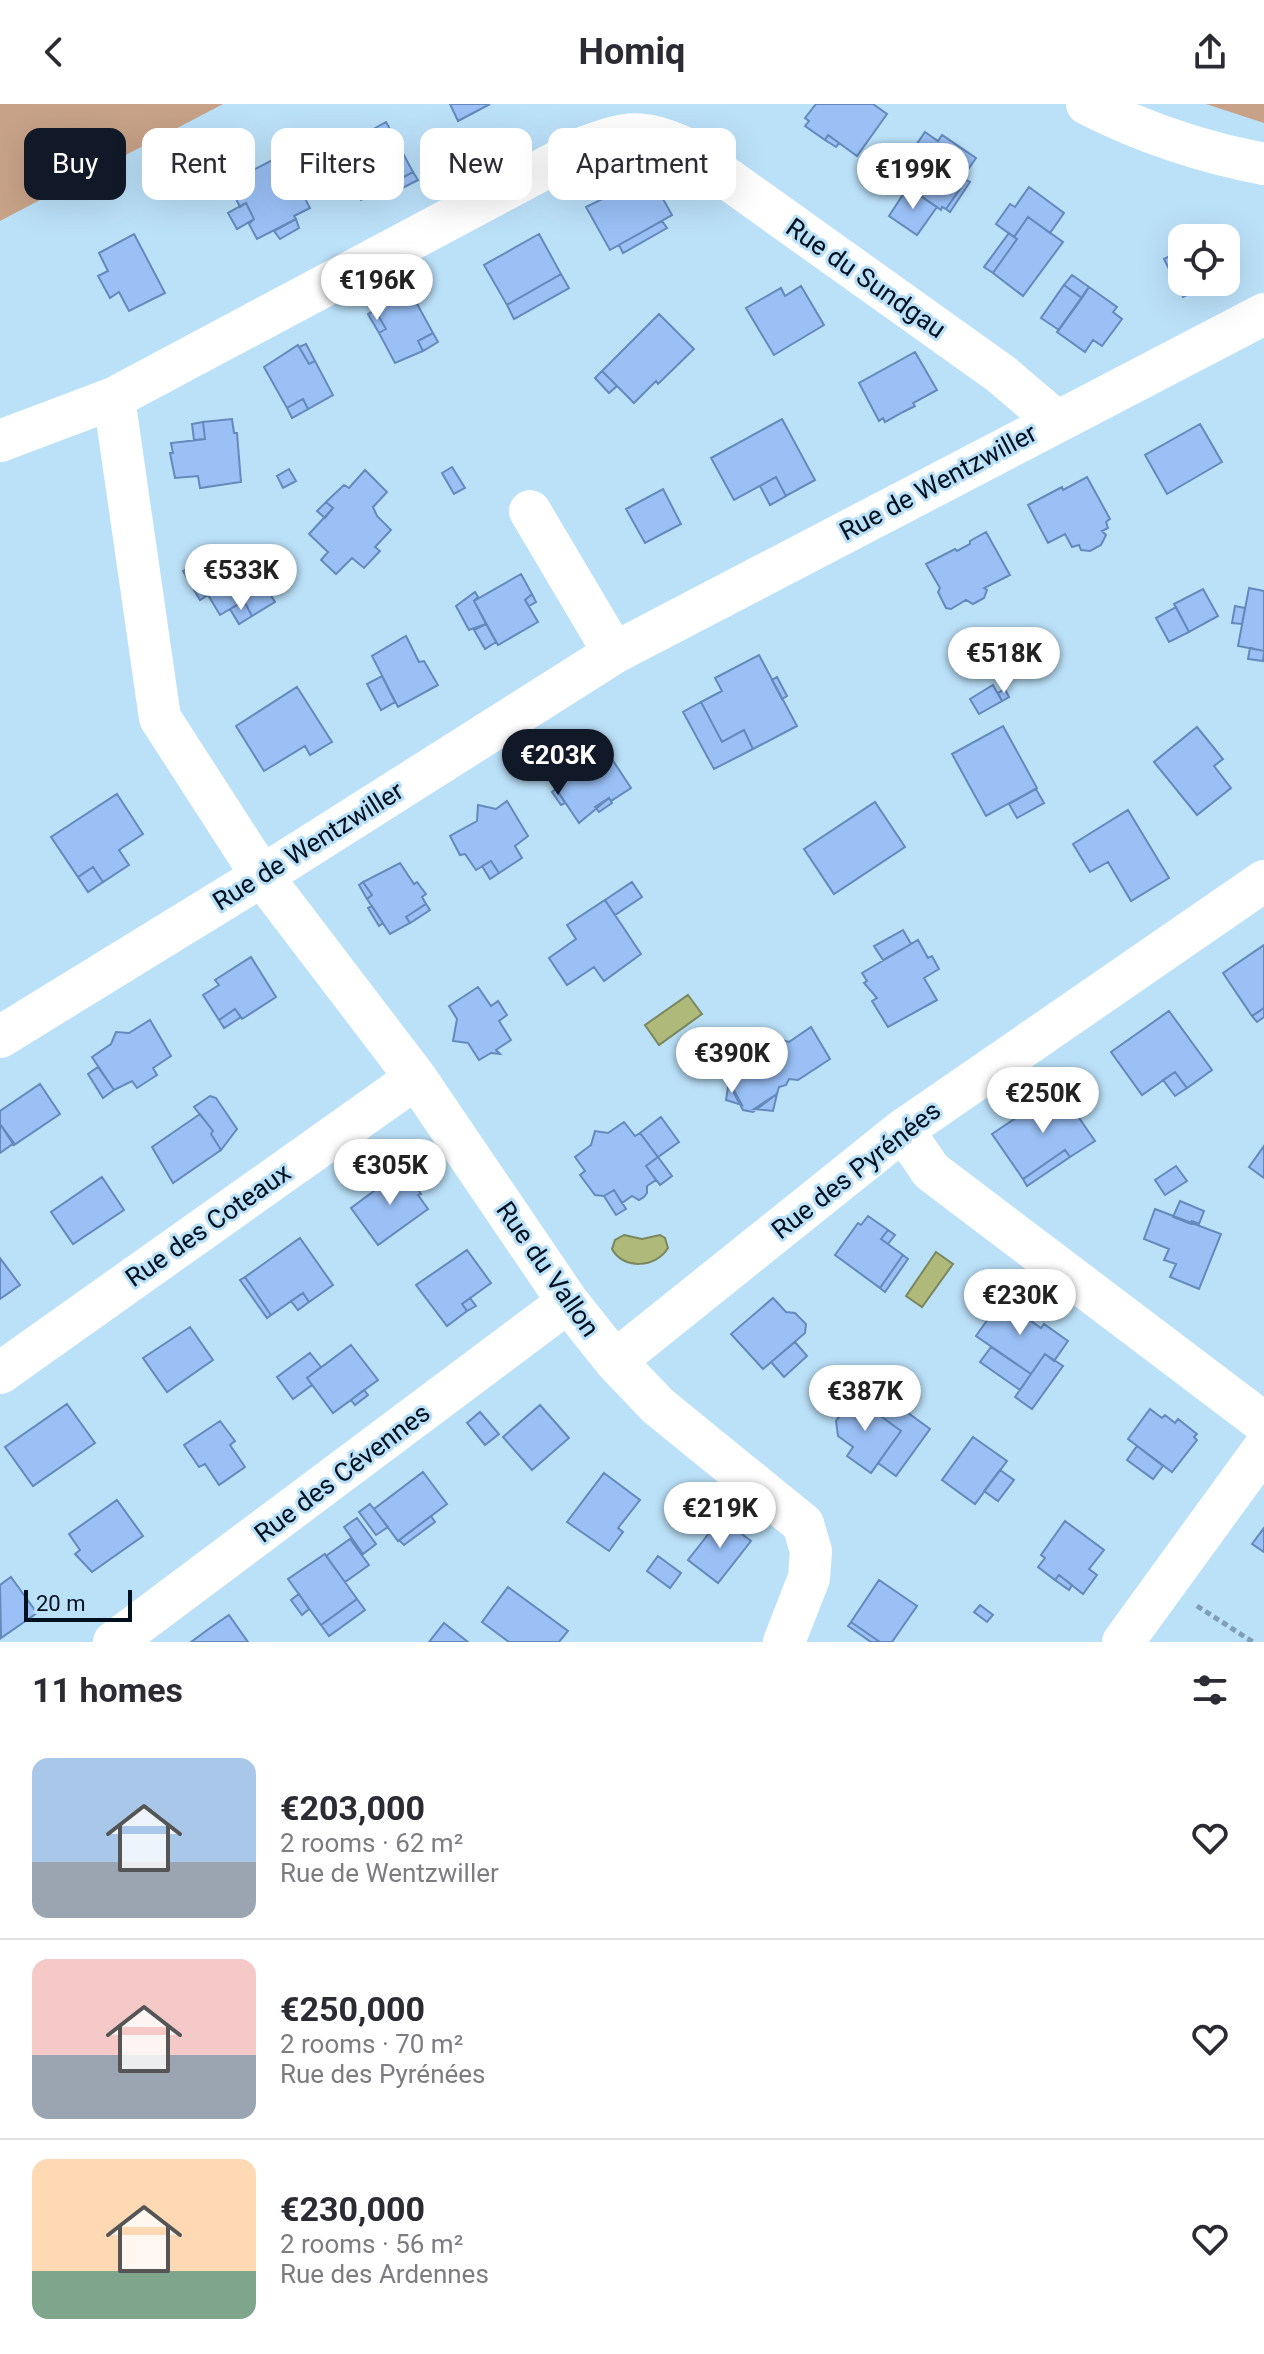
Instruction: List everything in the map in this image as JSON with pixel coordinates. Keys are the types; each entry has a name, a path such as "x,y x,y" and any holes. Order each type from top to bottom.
{"street":[{"path":"1087,104 1167,140 1264,164"},
{"name":"Rue du Sundgau","path":"0,441 114,398 585,147 619,135 650,134 683,147 1001,374 1056,421"},
{"name":"Rue de Wentzwiller","path":"0,1037 262,876 614,653 1264,314"},
{"path":"114,398 160,718 262,876"},
{"path":"530,511 614,653"},
{"name":"Rue du Vallon","path":"262,876 416,1078 568,1302 615,1361 658,1406 803,1524 811,1551 809,1578 784,1642"},
{"name":"Rue des Pyrénées","path":"615,1361 903,1130 1264,881"},
{"name":"Rue des Coteaux","path":"0,1373 416,1078"},
{"path":"903,1130 931,1171 1264,1423"},
{"name":"Rue des Cévennes","path":"114,1642 568,1302"},
{"path":"1123,1642 1264,1448"}],"path":[{"path":"1163,1584 1253,1642"}],"shaded area":[{"path":"0,104 223,104 177,128 142,128 142,146 126,155 126,128 24,128 24,200 40,200 0,221"},
{"path":"1206,104 1264,104 1264,123"},
{"path":"688,995 702,1014 659,1045 645,1025"},
{"path":"624,1235 642,1239 660,1235 665,1238 668,1248 663,1255 648,1263 624,1261 612,1249 615,1240"},
{"path":"936,1252 953,1264 922,1307 906,1296"}],"building":[{"path":"450,104 490,104 458,121"},
{"path":"816,104 873,104 887,114 857,156 828,135 825,140 805,126 809,121 805,118"},
{"path":"386,122 389,128 375,128"},
{"path":"925,132 938,141 942,135 976,158 963,177 966,180 946,209 942,207 941,210 907,187 919,169 906,160"},
{"path":"828,135 839,143 836,147 825,140"},
{"path":"404,155 413,172 404,177"},
{"path":"271,161 271,200 306,200 310,208 294,216 296,219 257,239 249,224 254,219 246,203 240,207 236,200 255,200 255,169"},
{"path":"413,172 418,180 404,187 404,177"},
{"path":"966,180 970,182 950,212 946,209"},
{"path":"908,187 937,207 917,235 889,216"},
{"path":"1029,187 1064,213 1050,233 1028,217 1014,237 996,224 1010,204 1015,207"},
{"path":"600,200 664,200 672,215 610,250 586,207"},
{"path":"246,203 254,219 237,229 228,213"},
{"path":"1028,217 1063,242 1023,296 993,273"},
{"path":"296,219 299,228 280,239 274,231"},
{"path":"662,221 667,228 623,253 619,245"},
{"path":"1009,233 1017,239 993,273 984,267"},
{"path":"134,234 165,293 129,311 119,292 110,298 98,276 108,271 99,253"},
{"path":"539,234 561,274 507,305 484,265"},
{"path":"561,274 569,288 514,319 507,305"},
{"path":"1072,275 1089,287 1082,298 1064,285"},
{"path":"1064,285 1082,298 1059,330 1041,318"},
{"path":"801,286 824,325 774,355 746,308 781,288 785,296"},
{"path":"1089,287 1117,307 1113,312 1122,319 1102,346 1093,340 1085,352 1057,332"},
{"path":"410,291 433,333 418,341 423,351 395,363 379,333 386,329 375,310"},
{"path":"375,310 386,329 379,333 368,314"},
{"path":"659,314 694,349 634,403 602,371"},
{"path":"433,333 438,342 423,351 418,341"},
{"path":"306,344 315,361 309,364 299,347"},
{"path":"298,345 309,364 315,361 333,395 308,409 303,399 287,408 264,367"},
{"path":"915,352 937,390 913,403 915,406 885,422 883,418 879,421 859,383"},
{"path":"602,371 617,386 609,393 595,378"},
{"path":"303,399 308,409 292,418 287,408"},
{"path":"232,419 234,433 237,433 241,482 200,488 198,476 175,478 171,443 205,439 203,422"},
{"path":"782,419 815,480 786,496 776,477 734,500 711,458"},
{"path":"203,422 205,439 194,440 192,424"},
{"path":"1200,424 1222,462 1167,494 1145,455"},
{"path":"452,467 465,488 454,494 442,473"},
{"path":"289,469 296,481 283,488 277,476"},
{"path":"365,470 387,492 373,507 391,530 375,547 380,551 364,568 352,558 336,574 321,560 328,552 309,534 333,508 326,502 344,485 349,488"},
{"path":"776,477 786,496 770,505 760,486"},
{"path":"1087,477 1110,519 1106,522 1108,528 1102,531 1106,535 1101,545 1090,551 1081,550 1079,545 1072,547 1065,534 1048,543 1028,505"},
{"path":"663,489 681,524 645,543 626,509"},
{"path":"326,502 333,508 325,518 317,511"},
{"path":"986,532 1010,575 984,588 987,590 984,598 973,604 966,600 951,609 946,608 938,592 940,588 926,564 955,549 957,551"},
{"path":"244,552 275,602 252,616 244,601 220,615 208,595 200,600 183,571 210,555 218,568"},
{"path":"521,574 532,594 525,600 538,622 498,645 474,601"},
{"path":"1249,588 1264,591 1264,651 1238,646"},
{"path":"1203,589 1218,616 1189,632 1174,604"},
{"path":"475,592 478,597 474,601 486,624 469,630 456,606"},
{"path":"532,594 536,602 529,606 525,600"},
{"path":"244,601 252,616 239,624 230,609"},
{"path":"1235,606 1245,608 1242,624 1232,623"},
{"path":"1176,607 1189,632 1169,642 1156,618"},
{"path":"486,624 496,642 485,649 474,630"},
{"path":"406,636 419,662 424,661 438,685 398,707 372,656"},
{"path":"1250,648 1264,651 1263,661 1248,659"},
{"path":"759,655 797,726 753,749 744,730 722,742 701,702 722,691 715,678"},
{"path":"382,676 395,702 381,710 367,684"},
{"path":"777,677 787,696 782,699 772,680"},
{"path":"993,685 1002,701 979,714 970,699"},
{"path":"297,687 332,742 310,755 305,746 264,771 236,726"},
{"path":"1005,689 1009,697 1002,701 998,693"},
{"path":"701,702 722,742 744,730 753,749 714,769 683,712"},
{"path":"1003,726 1037,788 986,816 952,754"},
{"path":"1197,727 1223,759 1214,766 1231,788 1197,815 1154,762"},
{"path":"596,735 631,788 611,801 609,798 579,823 543,769"},
{"path":"575,745 578,749 563,759 561,755"},
{"path":"556,789 565,803 561,805 552,792"},
{"path":"1036,789 1044,803 1017,818 1009,804"},
{"path":"117,794 143,834 119,850 129,865 103,882 93,867 78,877 51,837"},
{"path":"609,798 612,803 599,812 595,807"},
{"path":"507,801 528,836 515,846 522,858 499,873 491,861 476,870 465,854 460,855 450,836 477,821 478,805 496,809"},
{"path":"875,802 905,847 834,894 804,849"},
{"path":"1128,810 1169,878 1131,901 1108,862 1090,872 1073,844"},
{"path":"491,861 499,873 490,879 482,866"},
{"path":"400,863 414,884 417,882 426,894 422,897 426,904 406,917 410,923 390,934 367,899 372,895 363,882"},
{"path":"93,867 103,882 88,892 78,877"},
{"path":"363,882 372,895 367,899 359,885"},
{"path":"632,882 642,897 615,915 605,900"},
{"path":"605,900 641,954 604,981 594,967 567,985 549,958 576,939 567,925"},
{"path":"426,904 430,910 410,923 406,917"},
{"path":"372,906 383,923 379,926 368,908"},
{"path":"903,930 911,944 883,960 874,946"},
{"path":"918,940 928,958 932,956 939,969 924,978 937,1000 888,1027 872,1001 877,998 864,983 867,981 862,973"},
{"path":"1264,945 1264,1008 1252,1016 1223,973"},
{"path":"251,957 276,997 242,1019 235,1009 219,1020 203,995 219,985 215,980"},
{"path":"478,987 491,1006 498,1001 507,1015 499,1021 511,1040 496,1050 500,1054 491,1053 479,1060 468,1043 453,1041 457,1019 449,1006"},
{"path":"1264,1008 1264,1017 1257,1022 1252,1016"},
{"path":"235,1009 241,1017 224,1028 219,1020"},
{"path":"1169,1011 1212,1070 1187,1088 1175,1072 1142,1095 1111,1052"},
{"path":"150,1020 171,1056 153,1068 157,1075 137,1088 132,1081 114,1090 92,1057 111,1044 116,1032 129,1033"},
{"path":"811,1027 830,1059 798,1080 789,1079 786,1085 779,1087 777,1094 753,1112 743,1110 717,1061 737,1049 742,1029 789,1042"},
{"path":"98,1067 114,1090 103,1098 88,1074"},
{"path":"1175,1072 1187,1088 1175,1096 1163,1080"},
{"path":"729,1081 742,1105 726,1100"},
{"path":"40,1084 60,1114 14,1145 0,1124 0,1111"},
{"path":"1059,1089 1095,1141 1070,1157 1065,1150 1023,1179 992,1134"},
{"path":"777,1094 773,1111 754,1109"},
{"path":"210,1096 216,1098 237,1129 221,1150 211,1134 213,1131 194,1107"},
{"path":"200,1114 213,1131 211,1134 221,1150 173,1183 152,1147"},
{"path":"661,1117 679,1142 658,1157 640,1133"},
{"path":"624,1122 635,1136 640,1133 658,1157 646,1166 656,1180 647,1186 644,1197 639,1200 632,1196 622,1203 614,1190 604,1196 595,1195 580,1175 585,1171 575,1157 591,1145 595,1131 608,1133"},
{"path":"0,1124 14,1143 0,1153"},
{"path":"1264,1146 1264,1178 1249,1167"},
{"path":"1065,1150 1070,1157 1027,1186 1023,1179"},
{"path":"658,1157 672,1176 660,1185 646,1166"},
{"path":"1176,1166 1187,1181 1165,1195 1155,1180"},
{"path":"404,1169 428,1209 378,1245 351,1208"},
{"path":"102,1177 124,1210 73,1244 51,1212"},
{"path":"614,1190 626,1209 616,1215 604,1196"},
{"path":"1180,1201 1204,1211 1199,1224 1173,1217"},
{"path":"1155,1209 1221,1234 1199,1289 1170,1277 1176,1264 1164,1260 1169,1249 1144,1239"},
{"path":"868,1216 888,1230 881,1239 903,1255 880,1288 835,1255 858,1223 861,1225"},
{"path":"888,1230 895,1235 888,1244 881,1239"},
{"path":"300,1238 333,1285 309,1302 303,1293 271,1315 245,1277"},
{"path":"467,1250 491,1283 462,1304 467,1311 447,1326 416,1285"},
{"path":"903,1255 908,1259 885,1292 880,1288"},
{"path":"0,1258 20,1285 0,1299"},
{"path":"245,1277 271,1315 267,1318 240,1280"},
{"path":"303,1293 309,1302 298,1310 291,1301"},
{"path":"470,1298 476,1306 467,1311 462,1304"},
{"path":"773,1298 786,1312 795,1313 806,1324 805,1333 763,1369 731,1334"},
{"path":"1002,1299 1020,1308 1020,1313 1041,1328 1044,1324 1068,1341 1054,1361 1045,1354 1031,1374 976,1336"},
{"path":"190,1327 213,1360 167,1392 143,1358"},
{"path":"795,1342 807,1356 784,1377 771,1362"},
{"path":"351,1345 378,1380 333,1413 307,1378"},
{"path":"991,1347 1031,1374 1020,1390 980,1362"},
{"path":"310,1353 321,1367 307,1378 312,1385 293,1399 277,1377"},
{"path":"1045,1354 1063,1366 1032,1409 1015,1397"},
{"path":"364,1390 368,1395 355,1405 351,1400"},
{"path":"852,1395 901,1431 871,1473 847,1456 853,1447 838,1436 836,1421 841,1414 838,1413"},
{"path":"889,1399 930,1429 896,1476 878,1463 901,1431 863,1403"},
{"path":"67,1404 95,1443 33,1486 5,1447"},
{"path":"540,1405 569,1438 532,1470 503,1437"},
{"path":"1150,1409 1175,1423 1178,1419 1197,1434 1194,1437 1197,1440 1172,1472 1128,1439"},
{"path":"480,1412 499,1434 485,1445 467,1423"},
{"path":"220,1421 235,1441 230,1445 245,1467 219,1485 205,1464 199,1467 184,1445"},
{"path":"973,1437 1007,1461 975,1504 942,1480"},
{"path":"1137,1446 1163,1466 1153,1479 1127,1460"},
{"path":"1000,1470 1014,1480 998,1501 984,1491"},
{"path":"423,1472 447,1504 398,1541 374,1509"},
{"path":"604,1473 640,1500 618,1528 623,1532 609,1551 567,1522"},
{"path":"117,1500 143,1536 92,1572 75,1554 80,1550 69,1534"},
{"path":"370,1504 388,1527 376,1535 359,1512"},
{"path":"431,1516 435,1522 404,1545 399,1540"},
{"path":"357,1518 376,1544 363,1554 344,1527"},
{"path":"721,1518 751,1541 718,1583 688,1560"},
{"path":"1065,1521 1104,1550 1089,1569 1097,1575 1083,1594 1059,1575 1055,1580 1038,1567 1045,1558 1041,1555"},
{"path":"1264,1528 1264,1552 1252,1544"},
{"path":"350,1539 369,1565 345,1582 326,1556"},
{"path":"325,1554 357,1599 321,1625 288,1579"},
{"path":"658,1556 681,1573 670,1588 647,1571"},
{"path":"1059,1575 1072,1585 1069,1590 1055,1580"},
{"path":"11,1577 37,1613 1,1638 0,1585"},
{"path":"879,1580 917,1606 892,1642 880,1642 851,1622"},
{"path":"508,1587 568,1631 559,1642 509,1642 482,1622"},
{"path":"299,1594 309,1609 302,1615 291,1600"},
{"path":"357,1599 365,1610 329,1636 321,1625"},
{"path":"980,1605 993,1615 987,1622 974,1612"},
{"path":"229,1615 248,1642 191,1642 210,1628"},
{"path":"851,1622 880,1642 871,1642 848,1626"},
{"path":"444,1623 468,1642 429,1642"}]}
